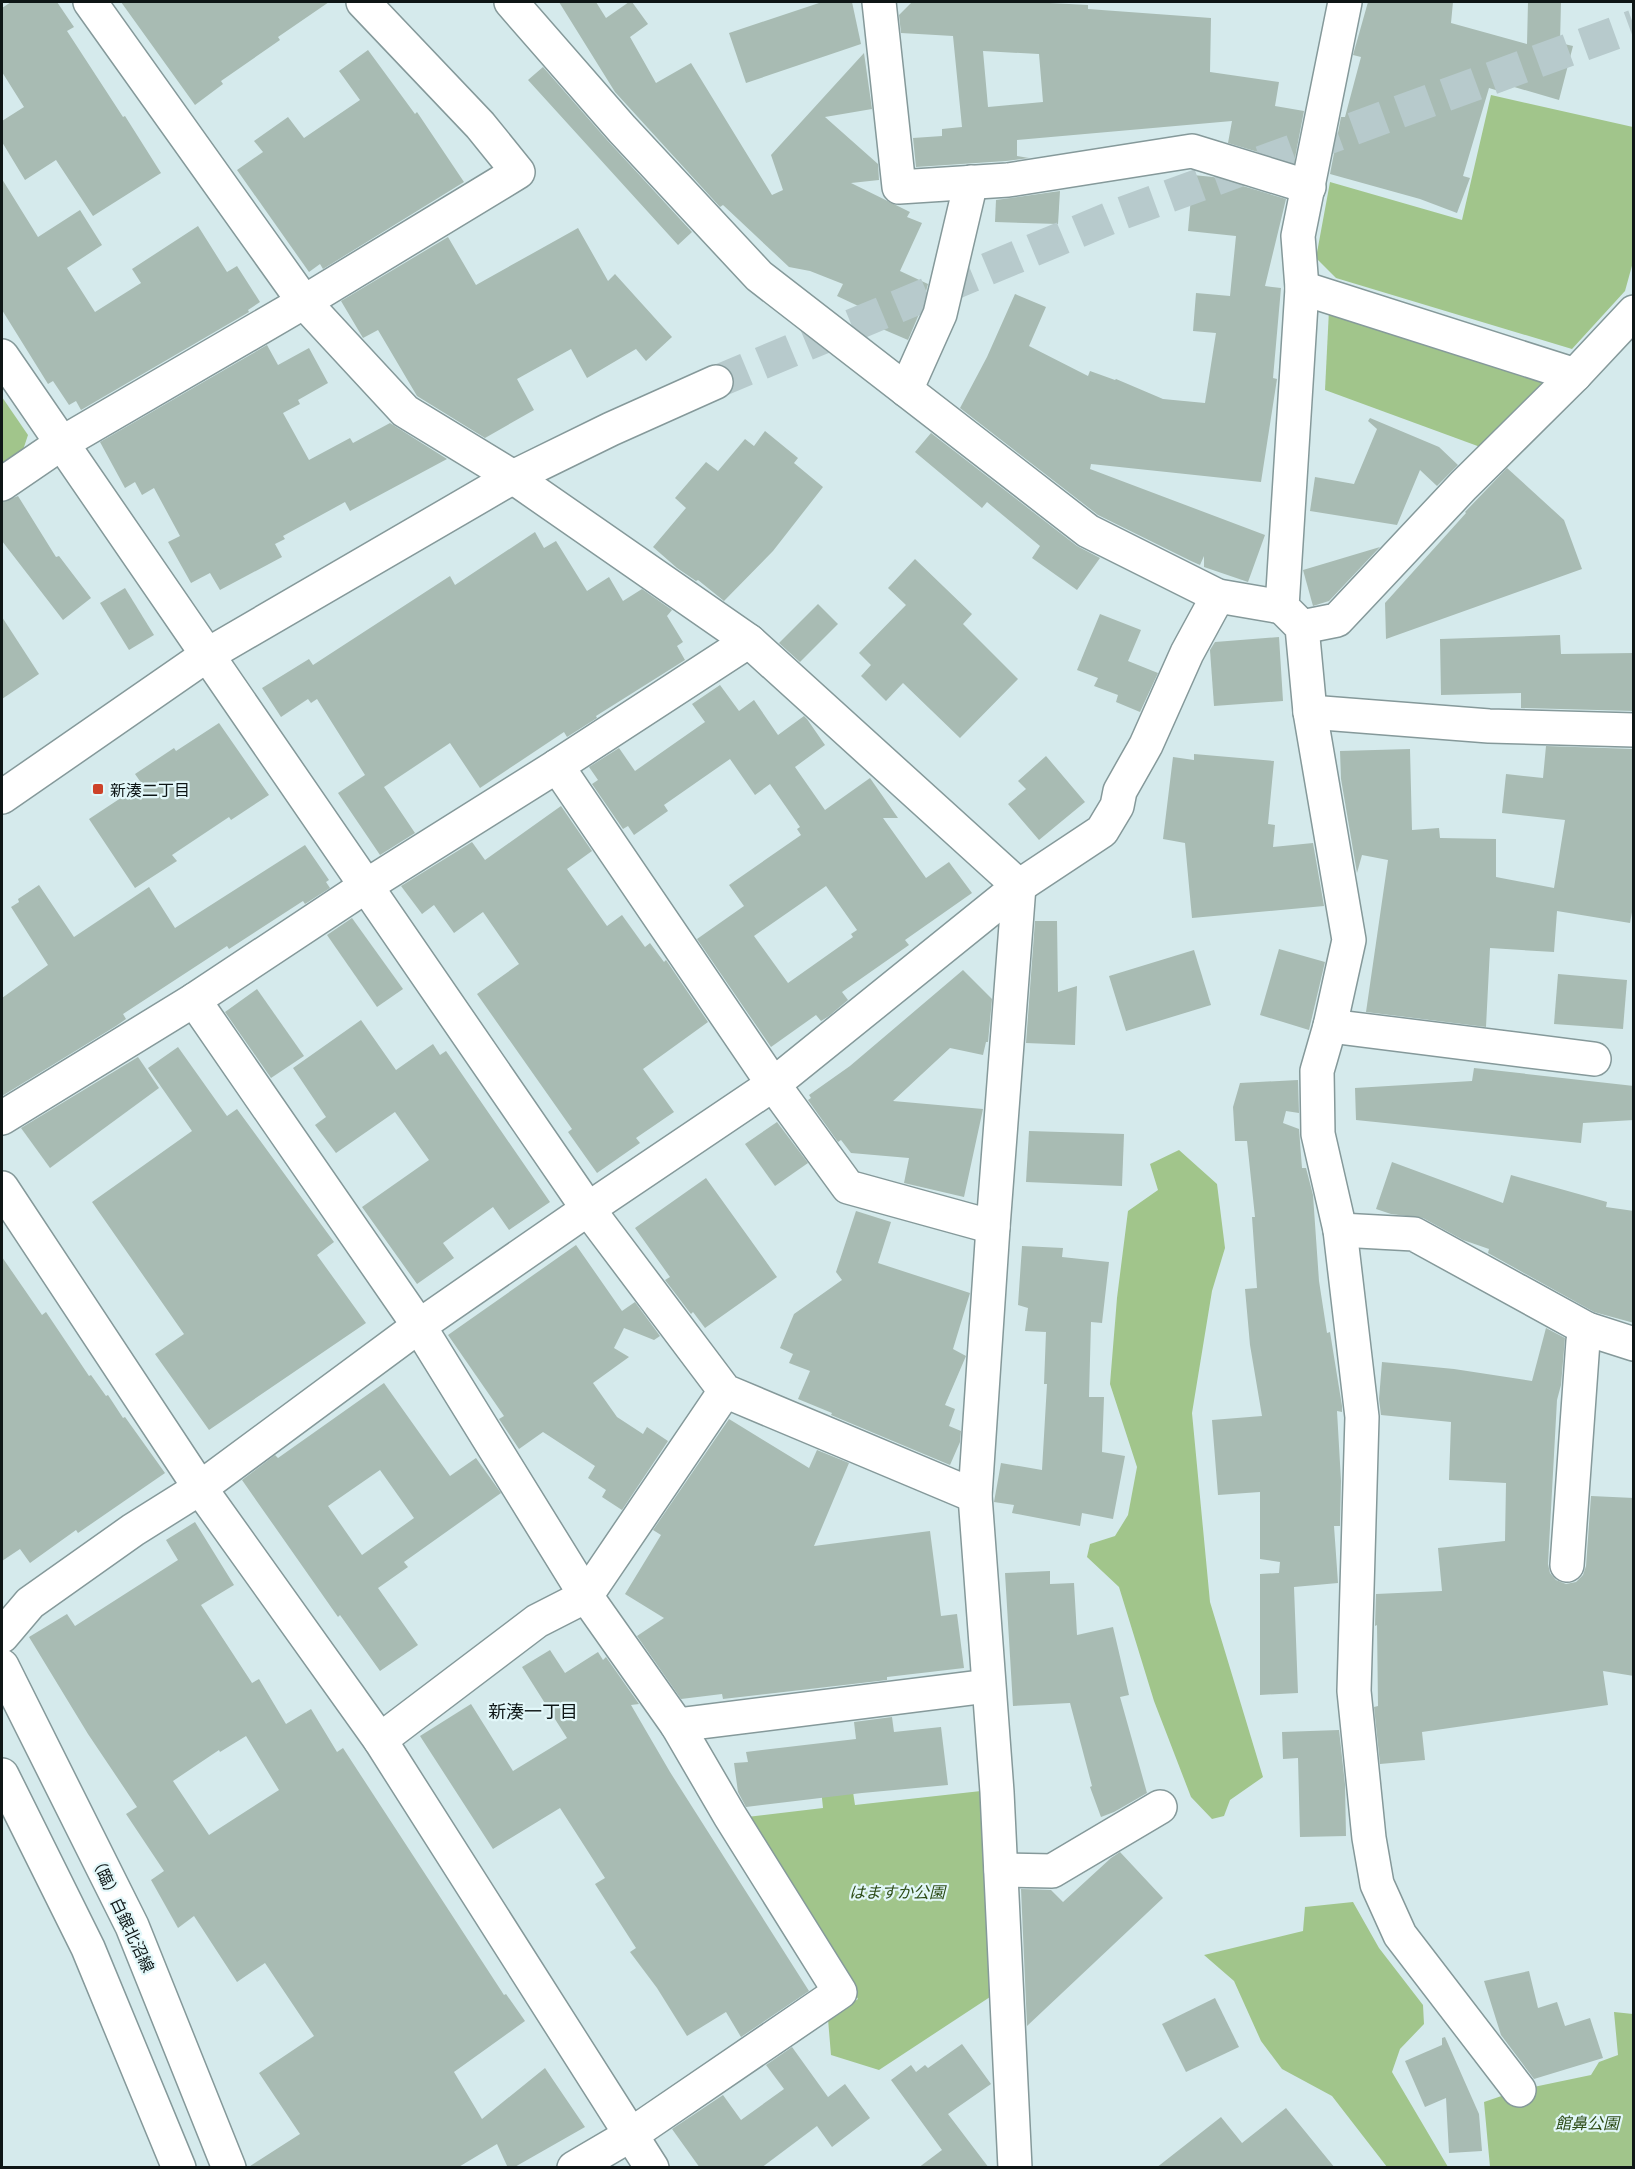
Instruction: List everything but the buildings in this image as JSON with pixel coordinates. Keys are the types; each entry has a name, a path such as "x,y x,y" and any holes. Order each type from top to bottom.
{"street":[{"path":"90,2 304,302 405,411 513,477 749,641 1019,886"},
{"path":"2,484 62,443 304,302 518,172 480,125 363,2"},
{"path":"511,2 622,129 759,276 1088,531 1218,596 1292,617 1337,620 1463,486 1575,375 1634,312"},
{"path":"879,2 899,187 1008,180 1192,151 1309,187"},
{"path":"1345,2 1298,236 1302,288 1292,617 1349,940 1330,1026 1317,1071 1318,1134 1340,1230 1362,1417 1354,1691 1369,1838 1377,1884 1400,1935 1518,2090"},
{"path":"906,390 940,314 971,182"},
{"path":"1302,288 1575,375"},
{"path":"2,356 588,1209 725,1390 975,1496"},
{"path":"2,798 207,655 513,477 611,429 716,382"},
{"path":"2,1636 30,1603 133,1530 200,1488 419,1326 773,1084 1019,886 1102,831 1117,806 1120,790 1146,745 1187,653 1218,596"},
{"path":"2,1118 194,1000 366,886 557,766 749,641"},
{"path":"1310,712 1489,726 1634,730"},
{"path":"557,766 773,1084 848,1187 993,1227"},
{"path":"1016,2168 1001,1870 975,1496 1019,886"},
{"path":"194,1000 419,1326 586,1596 677,1725 736,1826 840,1992 632,2134 574,2168"},
{"path":"1330,1026 1594,1059"},
{"path":"2,1188 200,1488 380,1740 652,2168"},
{"path":"1340,1230 1414,1234 1587,1329 1634,1344"},
{"path":"1567,1564 1583,1341 1587,1329"},
{"path":"380,1740 537,1621 586,1596 725,1390"},
{"name":"（臨）白銀北沼線","path":"2,1666 132,1926 229,2168"},
{"path":"677,1725 988,1686"},
{"path":"2,1775 88,1948 179,2168"},
{"path":"1001,1870 1052,1871 1160,1807"}],"green space":[{"path":"1491,95 1633,127 1633,262 1625,291 1572,349 1336,278 1316,258 1330,182 1462,220"},
{"path":"1329,310 1551,380 1483,448 1325,390"},
{"path":"2,397 28,435 21,456 2,468"},
{"path":"1179,1150 1217,1184 1225,1248 1212,1291 1192,1413 1210,1602 1263,1777 1230,1800 1224,1816 1212,1819 1191,1797 1154,1701 1119,1587 1087,1557 1090,1544 1115,1536 1128,1515 1137,1467 1110,1384 1117,1298 1128,1211 1158,1190 1150,1164"},
{"name":"はますか公園","path":"848,1759 855,1805 981,1791 990,1997 879,2070 831,2055 828,2019 858,1999 747,1817 823,1808 818,1760"},
{"path":"1353,1902 1379,1948 1423,2005 1424,2024 1400,2049 1392,2072 1448,2167 1387,2167 1332,2096 1282,2069 1261,2041 1234,1981 1204,1955 1303,1931 1305,1907"},
{"name":"館鼻公園","path":"1614,2012 1633,2014 1633,2167 1490,2167 1484,2102 1519,2090 1591,2075 1599,2062 1618,2055"}],"tunnel":[{"path":"716,382 1120,214 1634,26"}],"place":[{"name":"新湊二丁目","path":"98,789"}],"district":[{"name":"新湊一丁目","path":"533,1711"}]}
